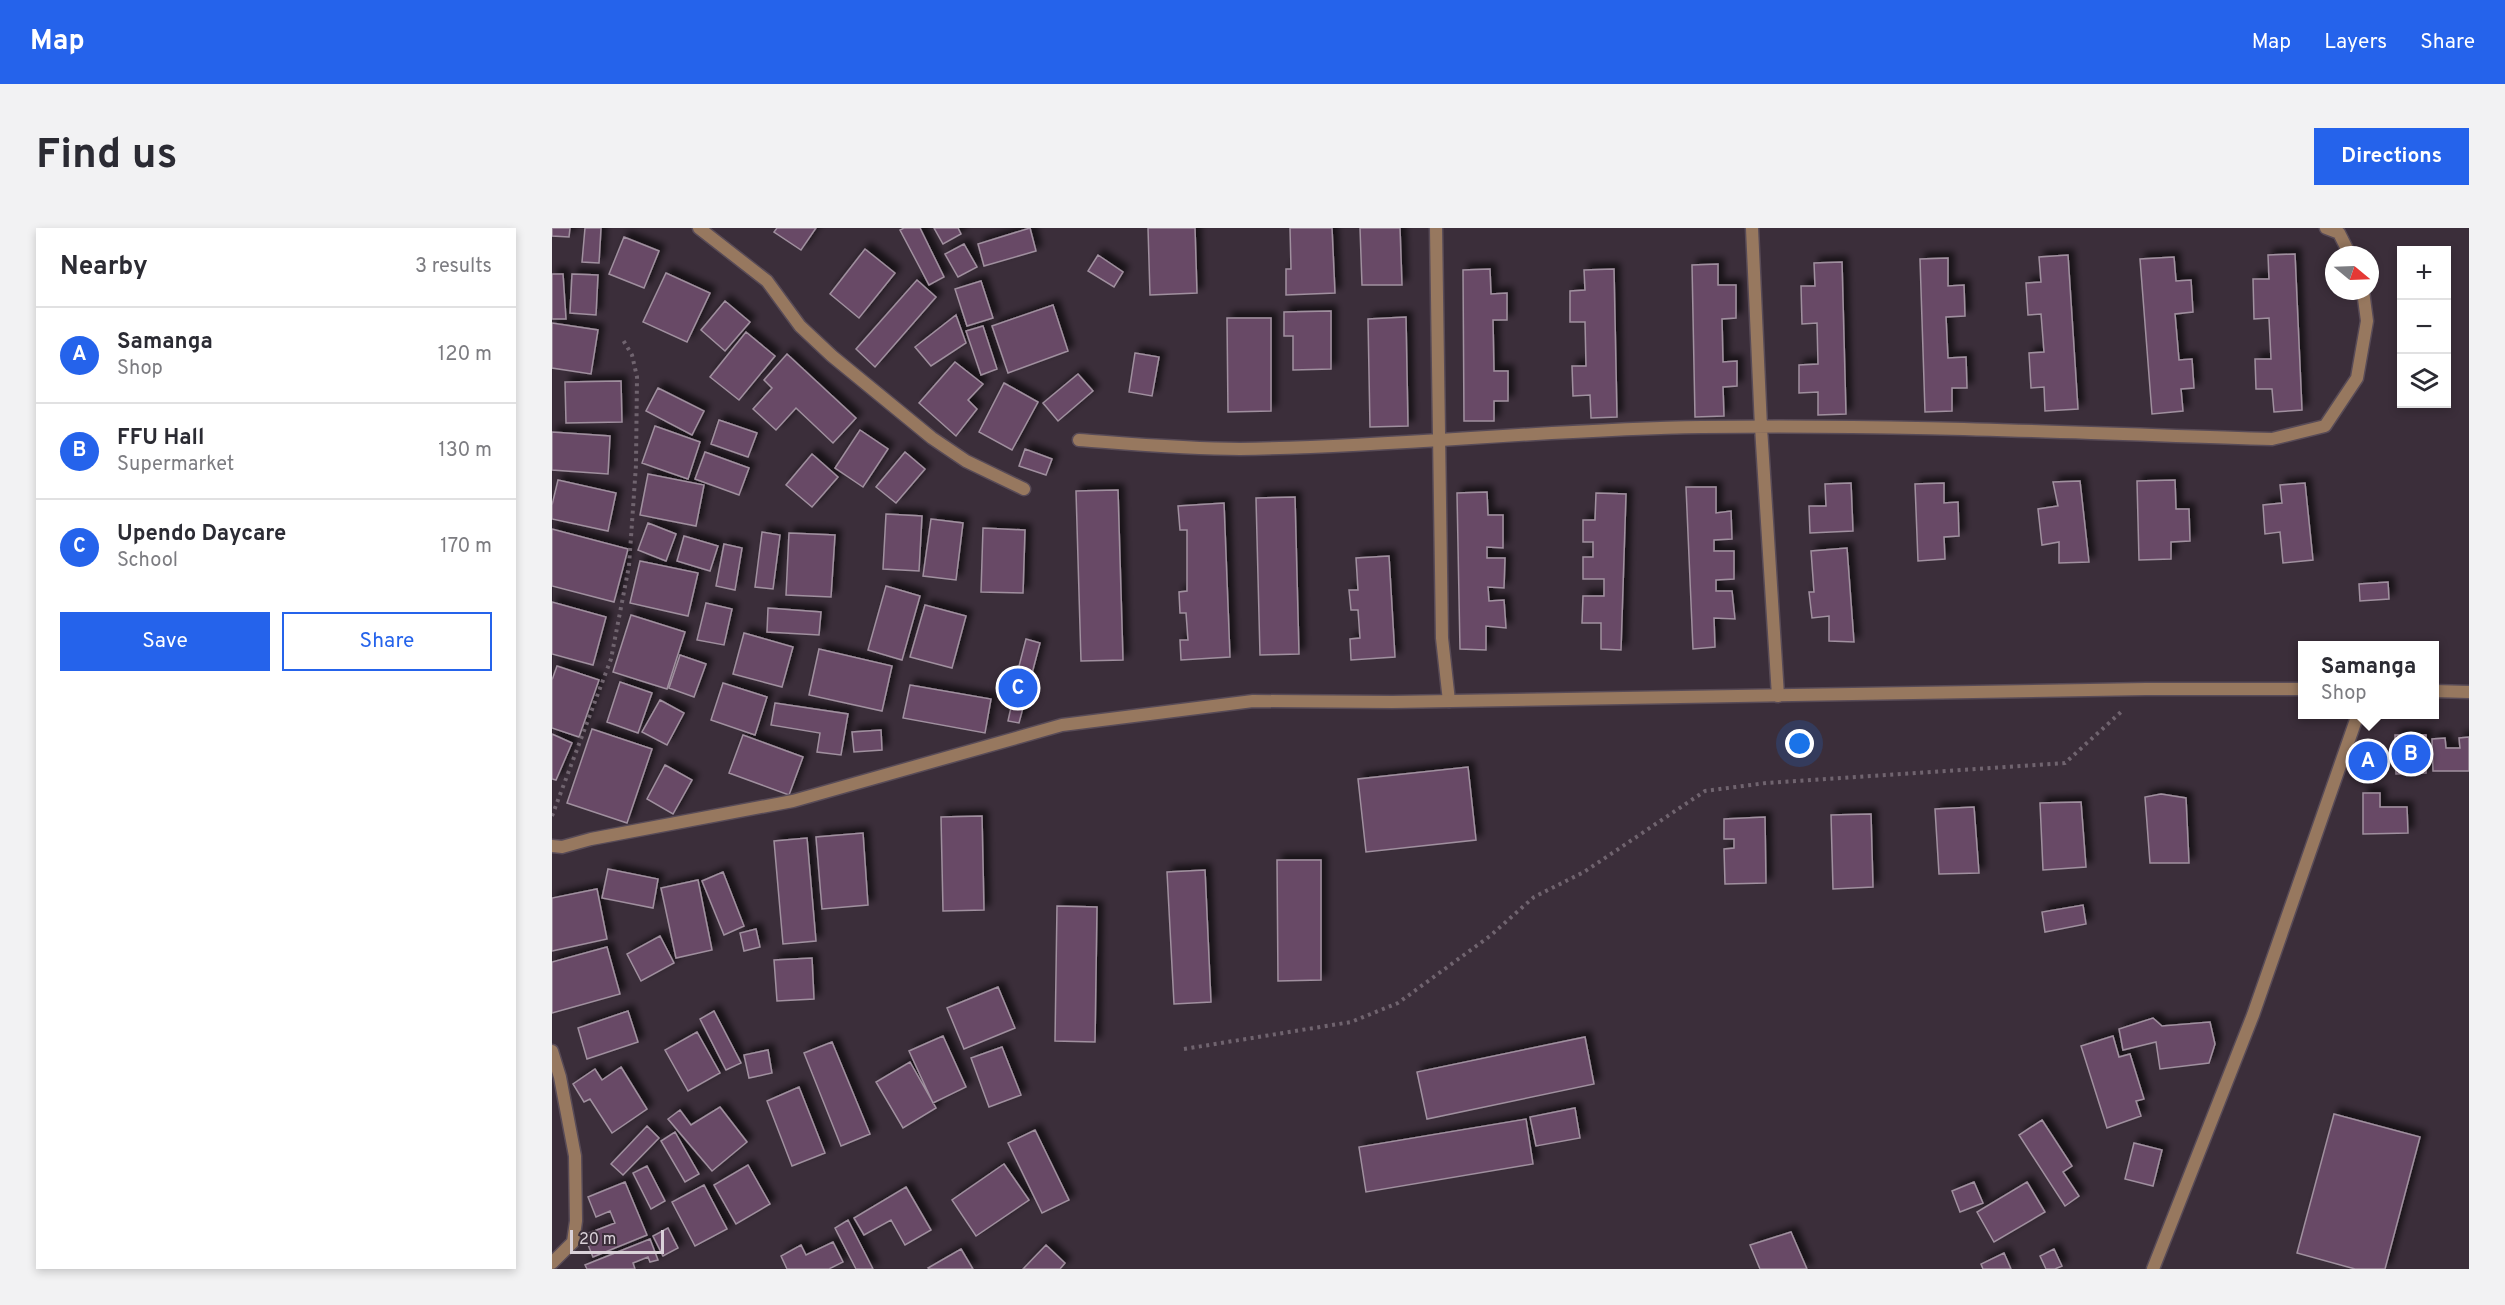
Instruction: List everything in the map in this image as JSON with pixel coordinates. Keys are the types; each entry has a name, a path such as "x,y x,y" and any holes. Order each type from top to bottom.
{"street":[{"path":"699,228 767,281 800,326 832,356 932,438 966,461 1024,489"},
{"path":"1436,228 1442,638 1449,701"},
{"path":"1752,228 1761,427 1778,696"},
{"path":"2326,228 2339,233 2346,246"},
{"path":"1078,440 1239,449 1440,441 1599,430 1761,427 1903,427 2272,439 2325,426 2357,378 2367,321 2364,300"},
{"path":"552,846 562,847 591,839 793,801 1062,725 1253,701 1449,701 2146,689 2298,689"},
{"path":"2439,691 2469,692"},
{"path":"2153,1269 2253,1015 2356,719"},
{"path":"552,1051 560,1077 575,1156 576,1221 573,1242 552,1263"}],"path":[{"path":"552,816 611,659 629,566 636,465 637,377 632,355 623,340"},
{"path":"1184,1049 1351,1022 1398,1003 1490,936 1534,897 1584,872 1705,791 1777,782 2065,763 2146,689"}],"building":[{"path":"552,228 570,228 569,237 552,236"},
{"path":"585,228 601,228 599,263 582,262"},
{"path":"777,228 816,228 801,250 774,232"},
{"path":"920,228 944,277 929,285 900,230"},
{"path":"934,228 958,228 961,234 943,244"},
{"path":"1030,228 1036,251 984,266 978,244"},
{"path":"1148,228 1195,228 1197,293 1150,295"},
{"path":"1290,228 1332,228 1335,293 1286,295 1286,269 1291,269"},
{"path":"1360,228 1400,228 1402,285 1362,285"},
{"path":"624,237 659,251 644,288 609,274"},
{"path":"964,244 977,267 958,277 945,254"},
{"path":"865,249 895,273 859,318 830,294"},
{"path":"2295,254 2302,410 2274,412 2272,389 2256,389 2255,359 2271,359 2269,318 2254,319 2253,279 2269,279 2268,255"},
{"path":"1098,255 1123,272 1114,287 1088,271"},
{"path":"2068,255 2078,409 2045,411 2044,387 2031,388 2029,353 2044,352 2041,314 2028,315 2026,283 2041,282 2039,257"},
{"path":"2174,257 2176,281 2191,280 2193,312 2175,314 2179,360 2192,359 2194,388 2181,389 2183,411 2152,414 2140,259"},
{"path":"1948,258 1948,286 1964,285 1965,316 1946,317 1948,358 1966,357 1967,388 1952,388 1952,411 1925,412 1920,259"},
{"path":"1842,262 1846,414 1818,415 1818,392 1799,393 1799,365 1818,364 1817,323 1802,324 1801,286 1815,286 1814,263"},
{"path":"1718,264 1718,285 1736,285 1736,318 1722,319 1723,362 1737,361 1737,386 1723,387 1724,416 1695,417 1692,265"},
{"path":"1490,269 1491,294 1507,293 1507,320 1493,320 1494,371 1508,371 1508,401 1494,401 1494,421 1464,421 1463,270"},
{"path":"1614,269 1617,417 1591,418 1590,395 1573,396 1572,366 1586,366 1585,322 1570,322 1570,291 1585,290 1584,270"},
{"path":"666,273 710,293 687,342 643,322"},
{"path":"552,274 563,274 566,319 552,319"},
{"path":"572,274 598,275 596,315 570,313"},
{"path":"917,280 936,297 875,367 856,349"},
{"path":"981,281 993,318 967,326 955,289"},
{"path":"725,301 750,322 725,351 701,330"},
{"path":"1053,305 1068,351 1008,373 992,326"},
{"path":"1331,311 1331,369 1293,370 1293,336 1284,336 1284,312"},
{"path":"956,315 966,343 931,366 915,347"},
{"path":"1406,317 1408,426 1370,427 1368,319"},
{"path":"1227,318 1271,318 1271,411 1228,412"},
{"path":"552,323 598,330 591,374 552,368"},
{"path":"983,326 997,369 981,375 966,331"},
{"path":"746,332 775,356 739,400 710,377"},
{"path":"1135,353 1159,357 1152,396 1129,392"},
{"path":"787,354 856,418 833,443 796,408 776,430 753,409 772,388 764,380"},
{"path":"955,362 983,384 968,400 977,409 956,436 919,403"},
{"path":"1078,374 1093,391 1058,421 1043,403"},
{"path":"621,381 622,422 566,423 565,382"},
{"path":"1004,383 1038,402 1012,450 979,432"},
{"path":"658,388 704,411 692,435 646,411"},
{"path":"719,420 757,433 748,457 711,444"},
{"path":"655,426 700,442 688,479 642,463"},
{"path":"860,430 888,449 863,487 835,468"},
{"path":"552,432 610,436 608,474 552,470"},
{"path":"1025,449 1052,459 1046,475 1019,466"},
{"path":"705,452 749,468 739,495 695,479"},
{"path":"905,452 925,469 896,503 876,487"},
{"path":"812,454 838,477 812,507 786,485"},
{"path":"648,474 704,485 696,526 640,515"},
{"path":"558,480 616,493 608,531 552,519 552,505"},
{"path":"2175,480 2176,509 2189,509 2190,541 2171,542 2171,559 2139,560 2137,481"},
{"path":"2080,481 2089,562 2059,563 2059,542 2042,545 2038,509 2058,506 2053,482"},
{"path":"1851,483 1853,531 1810,533 1809,506 1826,506 1825,484"},
{"path":"1944,483 1944,503 1958,502 1959,536 1944,537 1945,559 1918,561 1915,484"},
{"path":"2305,483 2313,560 2283,563 2280,532 2265,534 2263,505 2282,503 2280,485"},
{"path":"1686,487 1716,487 1716,513 1731,511 1732,539 1714,540 1714,551 1734,551 1734,579 1716,580 1716,591 1732,591 1735,619 1714,618 1715,647 1693,649"},
{"path":"1118,490 1123,660 1081,661 1076,491"},
{"path":"1487,492 1488,515 1503,515 1503,548 1487,547 1487,558 1505,558 1504,588 1488,587 1489,601 1504,600 1506,628 1486,626 1486,650 1460,649 1457,493"},
{"path":"1596,493 1626,494 1621,650 1601,649 1601,623 1582,623 1583,596 1604,596 1604,579 1583,579 1583,557 1593,557 1593,542 1583,542 1583,520 1595,520"},
{"path":"1295,497 1299,654 1260,655 1256,498"},
{"path":"1224,503 1230,657 1181,660 1180,640 1188,640 1186,613 1180,613 1179,592 1187,591 1187,530 1180,530 1178,506"},
{"path":"886,514 922,516 919,571 883,569"},
{"path":"931,519 963,523 956,580 923,576"},
{"path":"648,523 676,534 666,561 638,550"},
{"path":"983,528 1025,530 1023,593 981,592"},
{"path":"552,529 628,549 614,602 552,586"},
{"path":"762,532 780,535 773,589 755,587"},
{"path":"789,533 835,535 831,597 786,595"},
{"path":"684,536 718,546 710,571 677,561"},
{"path":"724,544 742,548 735,590 716,586"},
{"path":"1847,548 1854,642 1829,641 1829,616 1812,618 1809,592 1814,592 1811,551"},
{"path":"1389,556 1395,657 1351,660 1350,639 1360,638 1358,610 1351,610 1349,590 1358,590 1356,558"},
{"path":"640,561 698,573 688,616 630,603"},
{"path":"2388,582 2389,599 2360,601 2359,584"},
{"path":"886,586 920,596 902,660 868,650"},
{"path":"552,602 606,617 593,665 552,654"},
{"path":"706,603 732,609 724,645 697,640"},
{"path":"925,605 966,616 952,668 910,657"},
{"path":"768,608 821,612 819,635 767,632"},
{"path":"631,615 685,632 667,689 613,672"},
{"path":"744,633 793,647 782,687 733,674"},
{"path":"1026,639 1040,643 1019,723 1008,721 1013,698 1011,697"},
{"path":"819,649 892,666 882,711 809,695"},
{"path":"680,655 706,664 694,697 669,688"},
{"path":"557,666 599,680 579,737 552,728 552,680"},
{"path":"620,682 652,693 638,733 607,722"},
{"path":"723,683 767,697 755,735 711,720"},
{"path":"910,685 991,699 985,733 903,718"},
{"path":"660,700 684,713 667,745 642,732"},
{"path":"775,703 848,714 841,755 817,752 820,733 771,725"},
{"path":"592,729 652,749 627,823 567,803"},
{"path":"881,730 882,750 854,752 852,732"},
{"path":"552,734 572,743 556,780 552,779"},
{"path":"743,735 803,757 789,795 729,773"},
{"path":"2395,735 2426,735 2426,773 2396,774"},
{"path":"2469,737 2469,771 2433,771 2432,739 2445,738 2446,748 2460,748 2459,738"},
{"path":"665,765 692,780 673,814 647,799"},
{"path":"1468,767 1476,840 1366,852 1358,779"},
{"path":"2363,793 2380,793 2380,807 2407,807 2408,833 2363,834"},
{"path":"2161,794 2186,798 2189,863 2150,863 2145,797"},
{"path":"2081,802 2086,867 2043,870 2040,803"},
{"path":"1974,807 1979,873 1939,874 1935,809"},
{"path":"1871,814 1873,887 1833,889 1831,815"},
{"path":"982,816 984,910 943,911 941,817"},
{"path":"1765,817 1766,883 1725,884 1724,849 1734,848 1734,839 1724,839 1724,819"},
{"path":"863,833 868,905 822,909 816,837"},
{"path":"807,838 816,941 783,944 774,841"},
{"path":"1277,860 1321,860 1321,980 1278,981"},
{"path":"608,869 658,879 653,908 602,898"},
{"path":"1205,870 1211,1002 1174,1004 1167,872"},
{"path":"723,872 744,926 724,935 702,881"},
{"path":"698,880 712,950 676,958 661,888"},
{"path":"597,889 607,939 552,951 552,898"},
{"path":"2083,905 2086,924 2045,932 2042,912"},
{"path":"1057,906 1097,907 1095,1042 1055,1041"},
{"path":"756,929 760,947 744,951 740,933"},
{"path":"660,936 674,963 641,981 627,954"},
{"path":"607,947 620,994 552,1013 552,962"},
{"path":"812,958 814,999 777,1001 774,960"},
{"path":"998,987 1015,1028 964,1049 947,1008"},
{"path":"628,1011 638,1042 587,1059 578,1028"},
{"path":"714,1011 741,1063 726,1070 700,1019"},
{"path":"2153,1018 2162,1026 2210,1022 2215,1044 2209,1063 2160,1069 2156,1042 2123,1050 2119,1029"},
{"path":"697,1032 720,1073 688,1091 665,1050"},
{"path":"943,1036 966,1087 933,1103 909,1051"},
{"path":"2113,1036 2119,1057 2130,1054 2144,1099 2136,1101 2141,1116 2107,1128 2081,1046"},
{"path":"1585,1037 1594,1084 1427,1119 1417,1072"},
{"path":"832,1042 870,1134 841,1146 804,1053"},
{"path":"1002,1047 1021,1095 989,1107 971,1058"},
{"path":"768,1050 772,1073 749,1078 744,1055"},
{"path":"910,1062 936,1108 903,1128 876,1082"},
{"path":"621,1067 647,1109 612,1133 590,1099 584,1102 573,1084 595,1069 602,1080"},
{"path":"799,1087 825,1153 792,1166 767,1101"},
{"path":"720,1107 747,1142 712,1171 668,1119 680,1110 691,1125"},
{"path":"1575,1108 1580,1138 1536,1146 1530,1117"},
{"path":"2334,1114 2420,1137 2385,1269 2355,1269 2297,1253"},
{"path":"1526,1119 1533,1164 1366,1192 1359,1147"},
{"path":"2042,1120 2072,1166 2063,1172 2079,1196 2065,1206 2019,1135"},
{"path":"647,1126 659,1138 623,1175 611,1164"},
{"path":"1035,1130 1069,1200 1042,1213 1008,1143"},
{"path":"675,1132 699,1174 685,1182 661,1141"},
{"path":"2134,1143 2162,1150 2153,1186 2125,1179"},
{"path":"1004,1164 1029,1200 976,1236 952,1200"},
{"path":"748,1165 770,1204 736,1224 714,1185"},
{"path":"647,1166 665,1201 651,1209 633,1173"},
{"path":"625,1182 647,1235 593,1257 584,1235 615,1223 610,1211 596,1217 588,1197"},
{"path":"1974,1182 1983,1203 1960,1212 1952,1191"},
{"path":"2027,1182 2045,1212 1994,1242 1977,1212"},
{"path":"704,1185 727,1229 695,1246 672,1202"},
{"path":"906,1187 931,1230 905,1245 891,1220 864,1235 854,1218"},
{"path":"848,1220 873,1269 856,1269 835,1228"},
{"path":"668,1228 678,1248 663,1256 653,1236"},
{"path":"1791,1232 1807,1269 1760,1269 1750,1245"},
{"path":"650,1239 658,1260 650,1262 648,1257 633,1263 635,1269 587,1269 585,1265"},
{"path":"833,1242 843,1262 829,1269 787,1269 781,1256 801,1245 806,1255"},
{"path":"1046,1245 1065,1263 1060,1269 1023,1269"},
{"path":"961,1249 973,1269 928,1268"},
{"path":"2054,1249 2062,1266 2046,1269 2040,1256"},
{"path":"2004,1253 2011,1269 1983,1269 1981,1264"}],"place":[{"name":"Upendo Daycare","path":"1018,688"},
{"name":"FFU Hall","path":"2411,754"},
{"name":"Samanga","path":"2368,761"}]}
